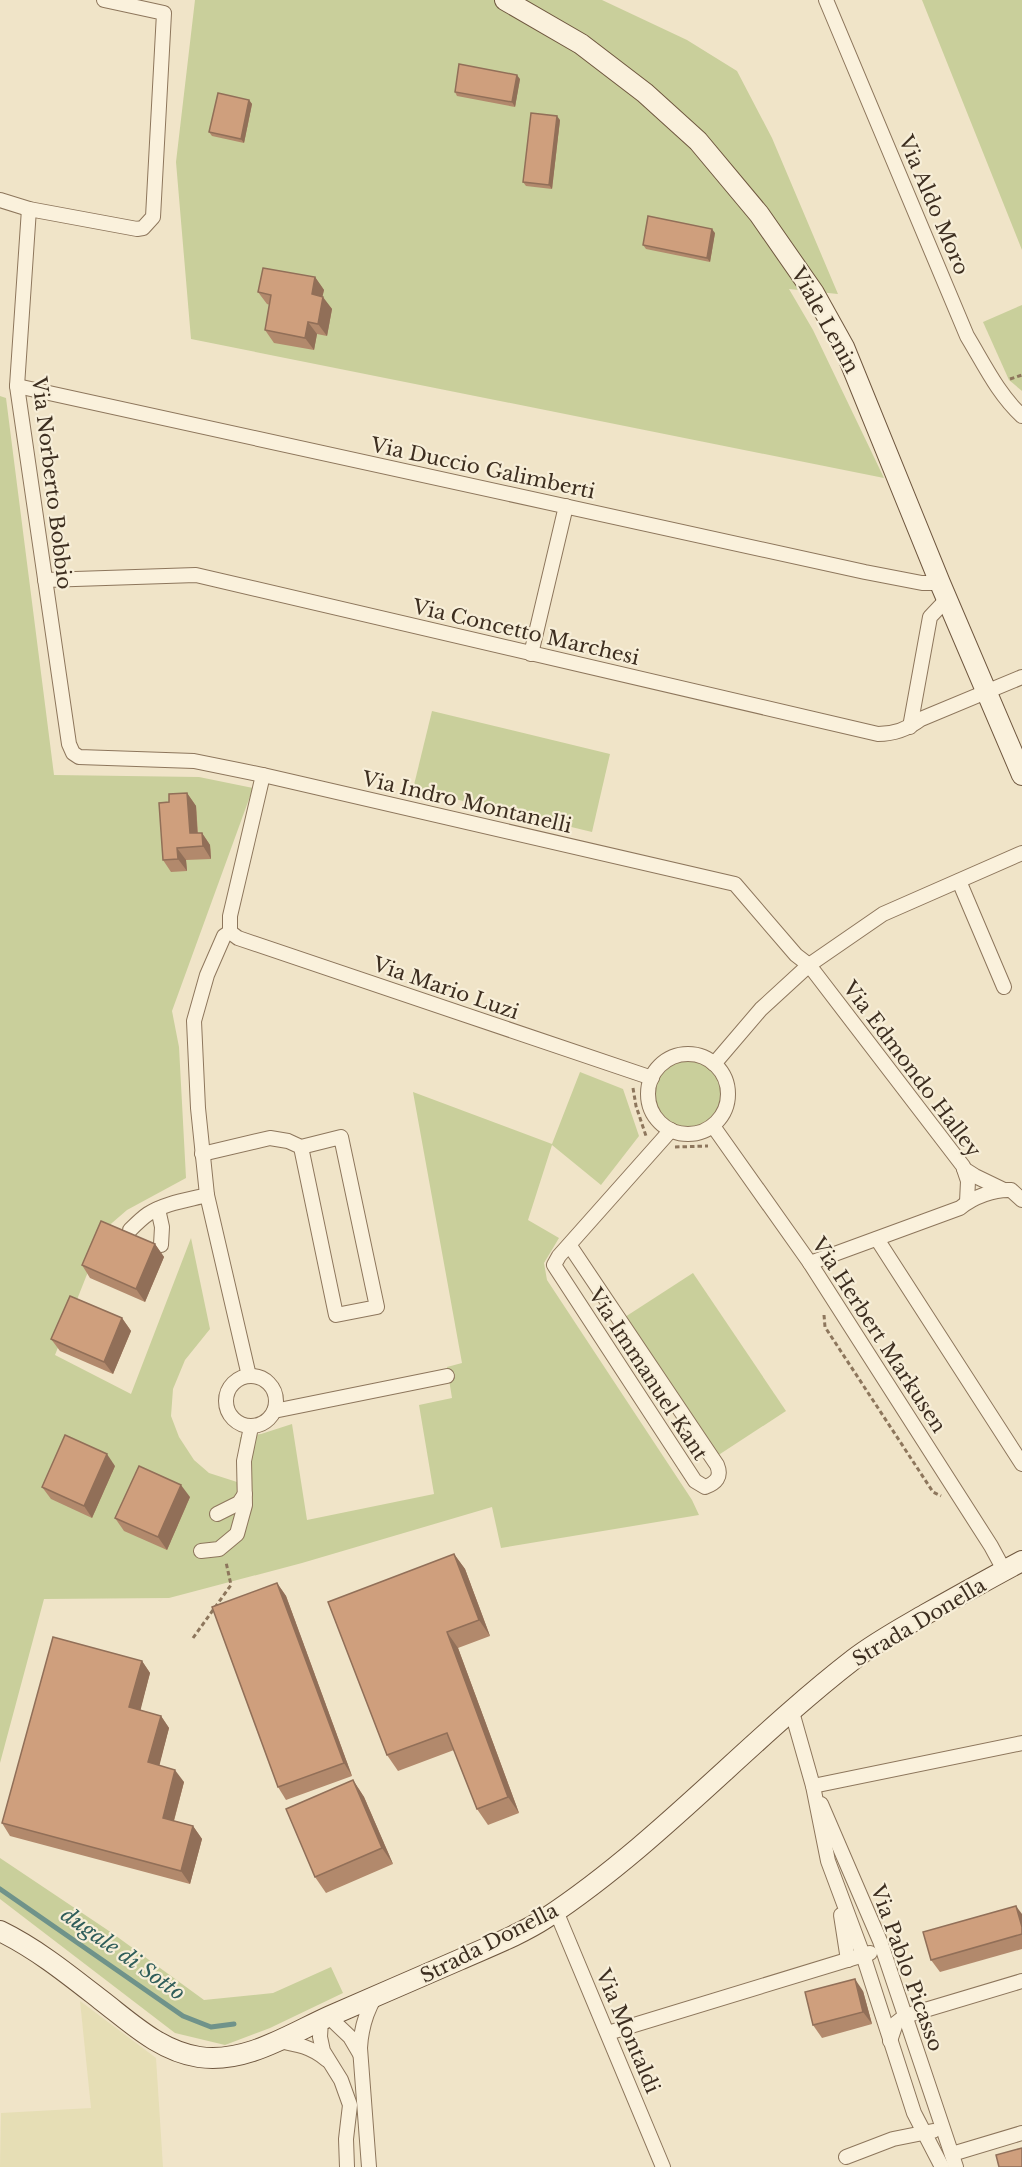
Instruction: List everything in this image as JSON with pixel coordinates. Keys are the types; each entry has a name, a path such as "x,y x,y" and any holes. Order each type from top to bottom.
{"street":[{"path":"0,200 29,209 136,229 143,228 153,217 164,13 104,0"},
{"name":"Viale Lenin","path":"505,0 581,44 645,93 698,141 759,214 814,293 844,347 1022,775"},
{"name":"Via Aldo Moro","path":"826,0 967,336 1011,406 1022,416"},
{"name":"Via Norberto Bobbio","path":"29,209 17,386 69,744 73,753 79,757"},
{"name":"Via Duccio Galimberti","path":"17,386 922,583 944,591"},
{"path":"531,654 566,506"},
{"name":"Via Concetto Marchesi","path":"45,580 196,575 878,734 890,734 910,727 921,719 1022,677"},
{"path":"910,727 930,617 944,591"},
{"name":"Via Indro Montanelli","path":"79,757 194,761 735,884 796,955 809,965"},
{"path":"249,1376 207,1195 202,1154 194,1021 207,975 225,936 230,932 228,923 263,775"},
{"path":"714,1064 761,1009 809,965 883,914 1022,853"},
{"path":"959,881 1004,987"},
{"name":"Via Mario Luzi","path":"230,932 238,938 652,1078"},
{"name":"Via Edmondo Halley","path":"809,965 964,1168 969,1181 968,1202"},
{"path":"692,1054 704,1057 714,1064 722,1072 727,1083 726,1107 721,1117 713,1126 693,1134 683,1134 662,1125 654,1115 649,1103 648,1090 658,1067 680,1055 692,1054"},
{"name":"Via Herbert Markusen","path":"713,1126 810,1263 991,1546 1004,1570"},
{"name":"Via Immanuel Kant","path":"570,1246 717,1465 719,1475 717,1481 711,1485 705,1486 695,1481 554,1264 671,1130"},
{"path":"202,1154 270,1138 288,1141 301,1147 341,1137 377,1307 336,1315 301,1147"},
{"path":"964,1168 1004,1190"},
{"path":"810,1263 1004,1190 1011,1190 1022,1200"},
{"path":"130,1230 148,1214 158,1209 207,1195"},
{"path":"158,1209 162,1227 161,1245"},
{"path":"876,1239 1022,1464"},
{"path":"249,1376 269,1384 276,1397 274,1412 265,1423 251,1427 243,1426 231,1417 225,1402 230,1388 235,1382 249,1376"},
{"path":"274,1412 447,1376"},
{"path":"201,1551 219,1549 237,1534 245,1505 244,1461 251,1427"},
{"path":"217,1514 238,1503 245,1494"},
{"name":"Strada Donella","path":"0,1931 41,1955 141,2031 174,2050 200,2057 226,2058 251,2053 524,1930 556,1911 639,1847 866,1650 1022,1561"},
{"name":"Via Pablo Picasso","path":"792,1712 813,1786 828,1861 863,1955 914,2113 942,2167"},
{"path":"813,1786 1022,1743"},
{"name":"Via Pablo Picasso","path":"813,1786 832,1825 883,1949 954,2161"},
{"path":"828,1861 845,1932 848,1960"},
{"name":"Via Montaldi","path":"556,1911 663,2167"},
{"path":"608,2033 883,1949"},
{"path":"863,1955 872,1962 892,2014 899,2017 1022,1981"},
{"path":"369,2167 361,2029 375,1997"},
{"path":"890,2041 896,2023 905,2016"},
{"path":"347,2167 346,2139 350,2105 341,2080 323,2050 321,2037 325,2018 350,2037 361,2056"},
{"path":"276,2040 298,2044 318,2052 328,2061"},
{"path":"846,2157 893,2139 943,2128"},
{"path":"954,2161 1022,2133"}],"path":[{"path":"1010,380 1022,375"},
{"path":"625,1083 633,1088 636,1106 645,1131 646,1136 642,1144"},
{"path":"645,1131 668,1146 713,1147"},
{"path":"821,1309 825,1316 825,1327 933,1492 948,1501"},
{"path":"193,1638 231,1585 224,1554 219,1549"}],"shaded area":[{"path":"80,2001 156,2058 163,2167 0,2167 1,2113 91,2108"}],"green space":[{"path":"195,0 602,0 687,40 737,71 772,138 838,294 789,289 813,330 884,478 191,339 176,162"},
{"path":"922,0 1022,0 1022,250"},
{"path":"1022,305 1022,391 1009,380 983,322"},
{"path":"0,396 6,398 54,775 199,777 253,788 172,1011 179,1047 186,1178 127,1210 105,1229 55,1355 131,1394 191,1238 210,1329 185,1360 173,1389 171,1416 179,1437 194,1460 209,1473 237,1482 240,1437 261,1434 292,1424 307,1520 434,1494 419,1405 452,1398 447,1367 462,1363 413,1092 552,1144 580,1072 623,1089 639,1136 601,1185 552,1145 528,1220 559,1238 544,1263 547,1280 692,1500 699,1515 501,1548 492,1507 302,1563 169,1598 44,1599 0,1763"},
{"path":"432,711 610,754 592,832 413,789"},
{"path":"687,1059 700,1062 711,1069 718,1080 721,1093 718,1106 711,1117 700,1124 687,1127 674,1124 663,1117 656,1106 653,1093 656,1080 663,1069 674,1062"},
{"path":"693,1273 786,1411 717,1456 625,1317"},
{"path":"0,1858 112,1933 204,2000 273,1993 331,1967 343,1993 270,2028 225,2045 175,2033 0,1899"}],"building":[{"path":"459,64 517,75 512,102 455,92"},
{"path":"218,93 249,100 241,139 209,132"},
{"path":"531,113 557,116 549,185 523,182"},
{"path":"648,216 712,229 707,258 643,245"},
{"path":"263,268 315,277 312,294 323,297 318,324 308,322 305,338 265,330 271,295 258,292"},
{"path":"187,793 190,833 202,833 203,846 177,848 178,859 163,860 159,803 169,802 169,794"},
{"path":"101,1221 155,1244 136,1289 82,1265"},
{"path":"70,1296 122,1318 104,1362 51,1339"},
{"path":"65,1435 107,1454 84,1506 42,1487"},
{"path":"139,1466 181,1485 158,1537 115,1518"},
{"path":"454,1554 479,1620 447,1632 508,1797 477,1809 447,1733 387,1755 328,1602"},
{"path":"277,1583 344,1763 278,1787 212,1607"},
{"path":"53,1637 142,1661 129,1707 161,1716 148,1762 175,1770 163,1818 193,1826 181,1871 2,1823"},
{"path":"353,1780 382,1848 315,1877 286,1809"},
{"path":"1016,1906 1022,1934 931,1960 923,1932"},
{"path":"855,1979 863,2012 813,2025 805,1992"},
{"path":"1022,2148 1022,2167 999,2167 996,2155"}],"waterway":[{"name":"dugale di Sotto","path":"0,1889 183,2016 211,2027 234,2024"}]}
